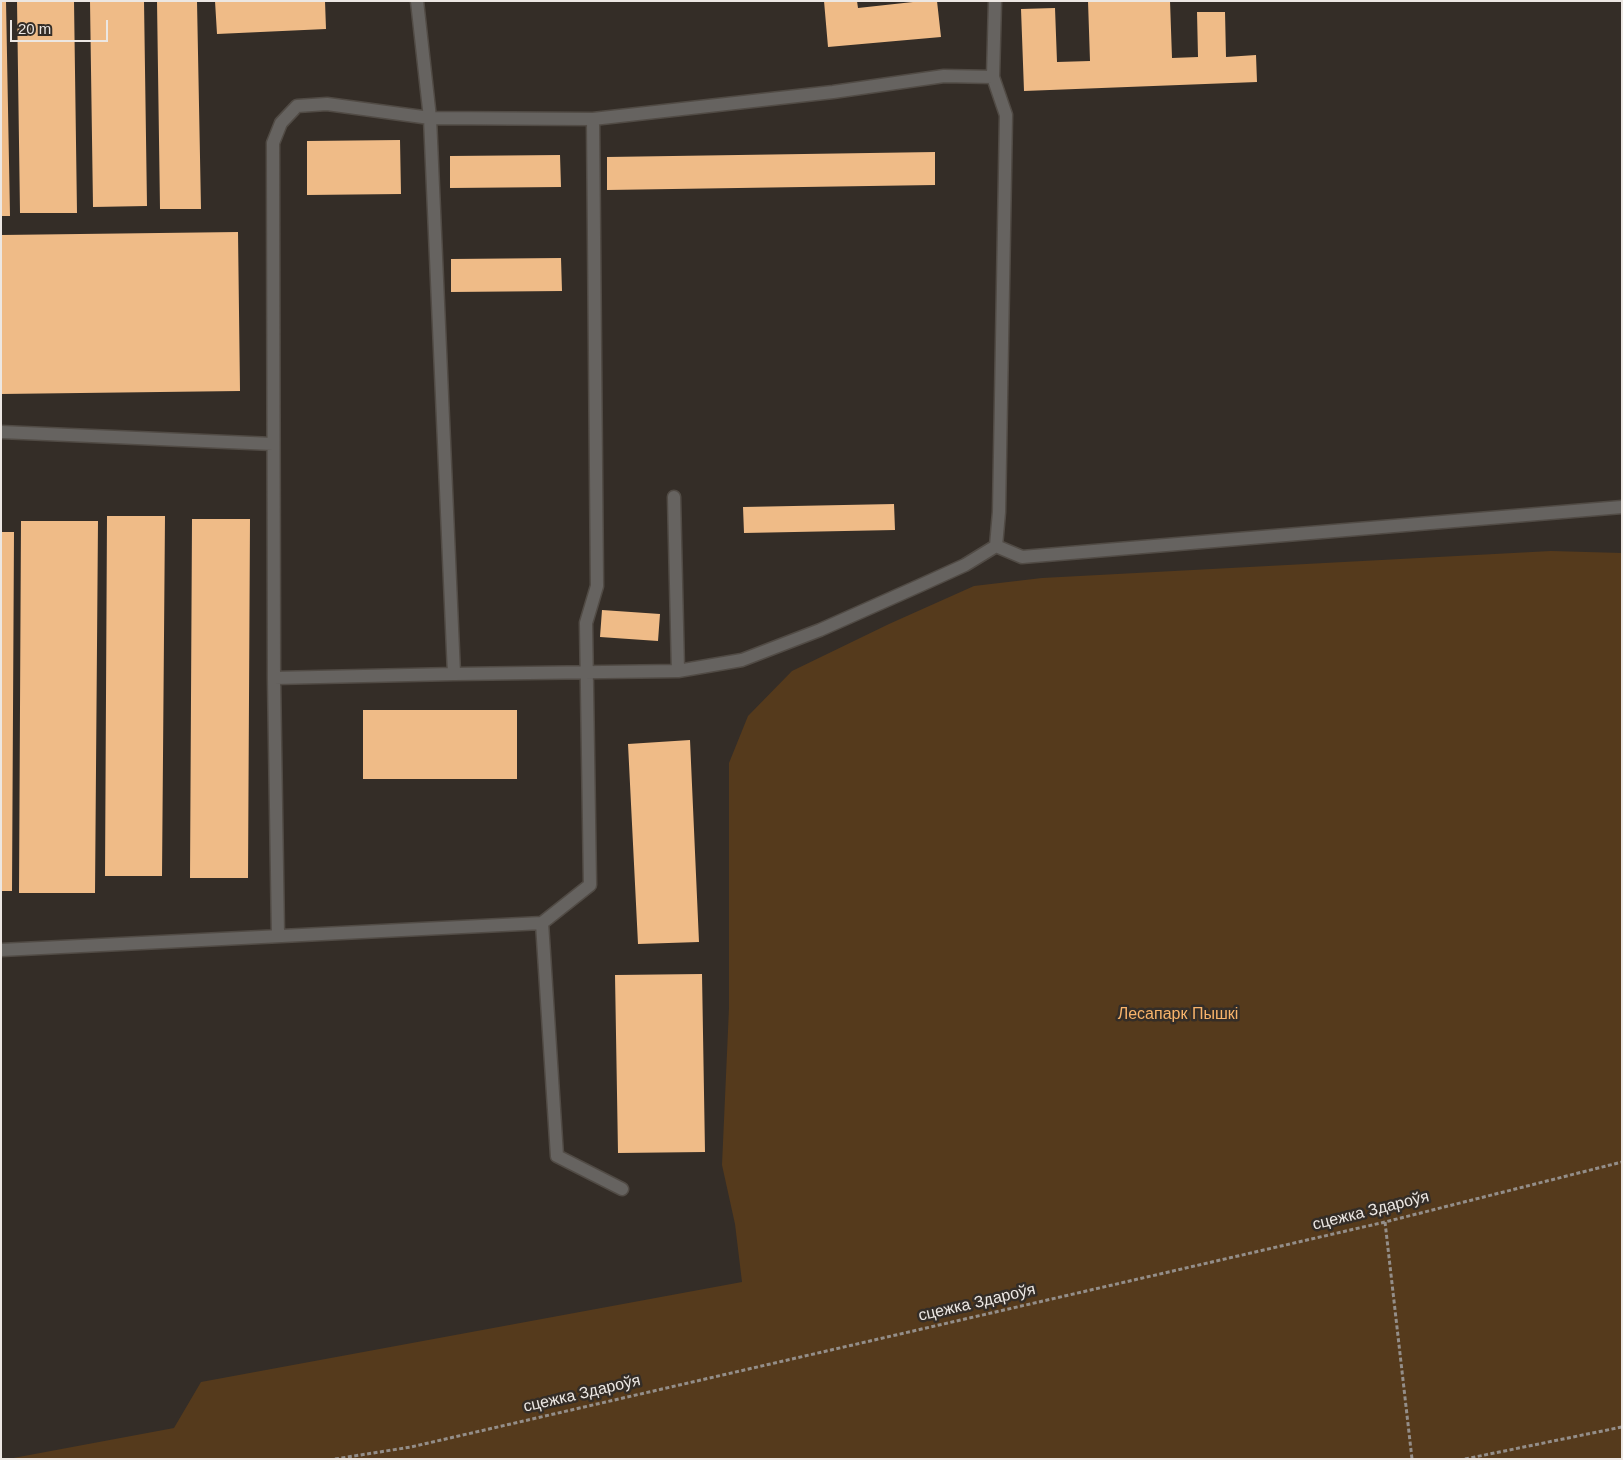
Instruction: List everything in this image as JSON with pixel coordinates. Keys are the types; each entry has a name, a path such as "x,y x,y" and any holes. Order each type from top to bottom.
{"lane":[{"path":"417,1 430,118 454,674"},
{"path":"995,1 993,77 1006,115 999,502 996,546"},
{"path":"278,936 274,678 273,143 281,123 297,106 326,104 430,118 593,119 833,92 944,76 993,77"},
{"path":"1,950 542,923 590,885 586,623 597,586 593,119"},
{"path":"1,432 273,444"},
{"path":"674,497 678,671"},
{"path":"996,546 1022,556 1622,507"},
{"path":"274,678 678,671 742,660 820,630 965,565 996,546"},
{"path":"542,923 557,1156 622,1189"}],"path":[{"name":"сцежка Здароўя","path":"335,1459 411,1446 1385,1222 1622,1162"},
{"path":"1385,1222 1412,1459"},
{"path":"1465,1459 1622,1427"}],"green space":[{"name":"Лесапарк Пышкі","path":"1551,551 1622,553 1622,1459 8,1459 174,1428 201,1382 742,1282 735,1224 722,1165 729,1008 729,763 748,716 792,671 889,624 974,586 1042,578"}],"building":[{"path":"1,1 6,1 10,216 1,216"},
{"path":"17,1 74,1 77,213 20,213"},
{"path":"90,1 144,1 147,206 93,207"},
{"path":"157,1 197,1 201,209 160,209"},
{"path":"215,1 325,1 326,29 217,34"},
{"path":"824,1 857,1 858,8 937,1 941,37 828,47"},
{"path":"1088,1 1170,1 1172,58 1198,57 1197,12 1225,12 1226,57 1256,55 1257,82 1024,91 1021,9 1055,8 1057,62 1090,61"},
{"path":"400,140 401,194 307,195 307,141"},
{"path":"935,152 935,185 607,190 607,157"},
{"path":"560,155 561,187 450,188 450,156"},
{"path":"238,232 240,391 1,394 1,235"},
{"path":"561,258 562,291 451,292 451,259"},
{"path":"894,504 895,530 744,533 743,507"},
{"path":"107,516 165,516 162,876 105,876"},
{"path":"192,519 250,519 248,878 190,878"},
{"path":"21,521 98,521 95,893 19,893"},
{"path":"1,532 14,532 12,891 1,891"},
{"path":"602,610 660,614 658,641 600,637"},
{"path":"363,710 517,710 517,779 363,779"},
{"path":"690,740 699,942 638,944 628,744"},
{"path":"702,974 705,1152 618,1153 615,975"}]}
